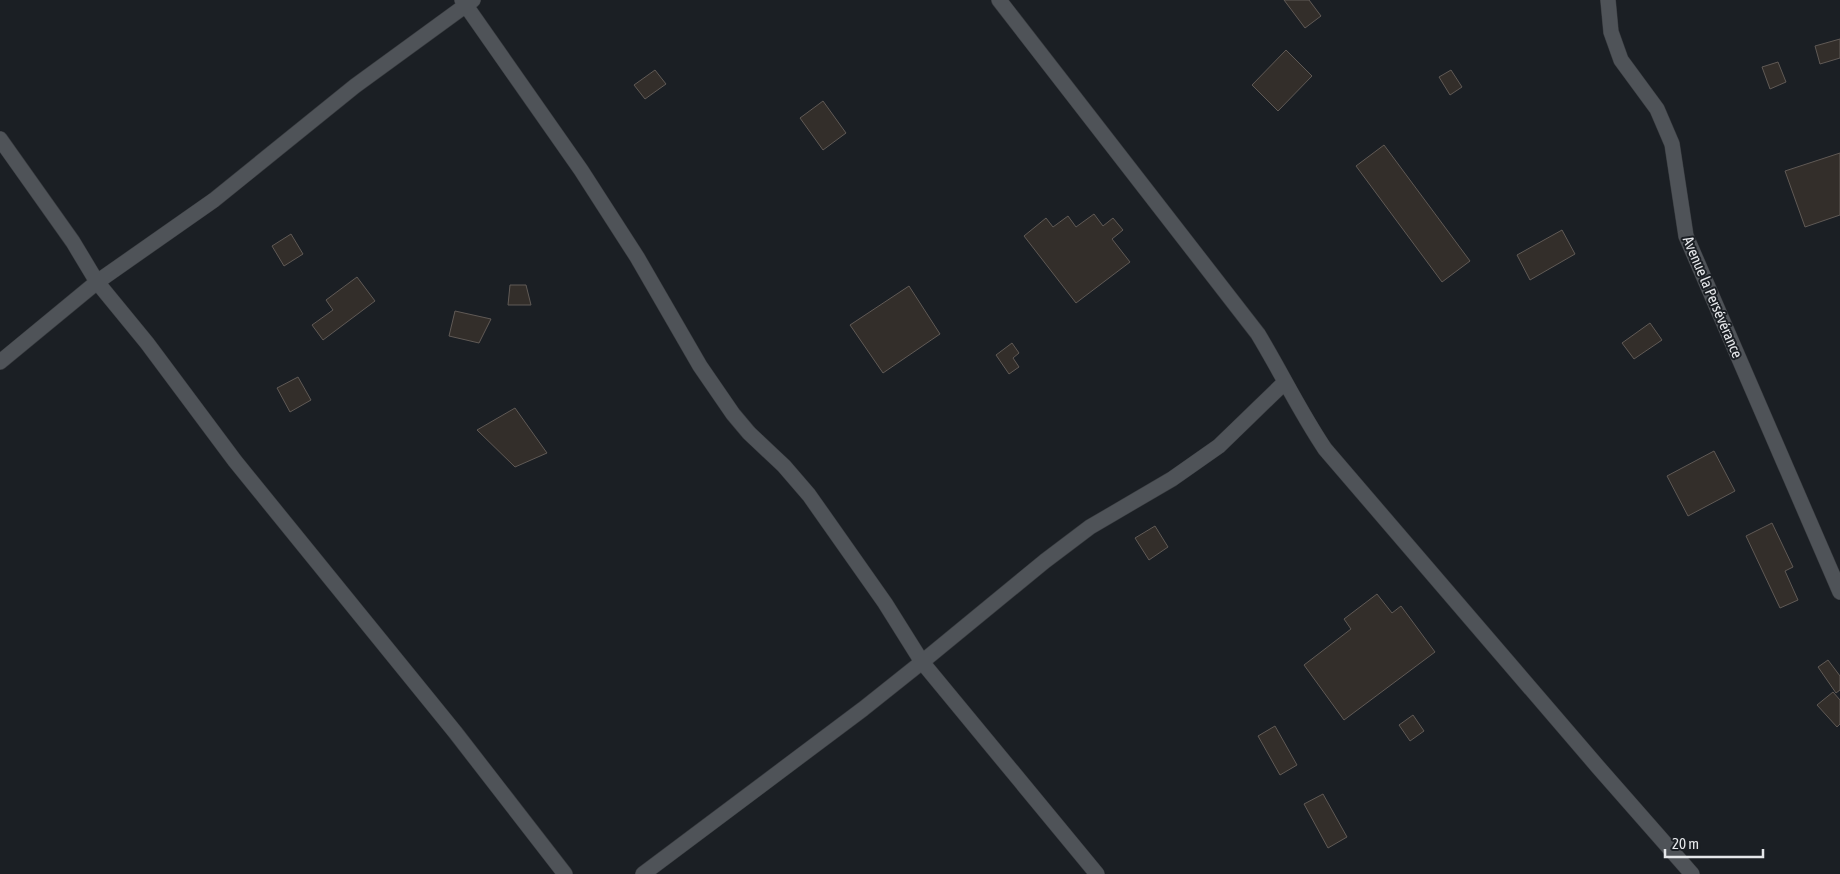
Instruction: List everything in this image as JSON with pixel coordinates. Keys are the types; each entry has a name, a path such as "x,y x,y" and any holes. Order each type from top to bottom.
{"street":[{"path":"999,0 1258,334 1307,422 1326,449 1692,874"},
{"name":"Avenue la Persévérance","path":"1608,0 1611,32 1621,60 1657,109 1669,135 1686,236 1840,592"},
{"path":"0,362 97,282 214,200 354,86 467,2 581,170 637,257 700,366 728,406 749,433 784,466 809,496 885,603 922,662 1097,874"},
{"path":"0,139 73,242 97,282 147,343 235,461 455,732 565,874"},
{"path":"644,874 922,662 1045,561 1090,528 1172,479 1219,446 1285,382"}],"building":[{"path":"1284,0 1309,0 1321,16 1305,28"},
{"path":"1840,39 1840,58 1820,64 1815,46"},
{"path":"1286,50 1312,76 1278,111 1252,85"},
{"path":"1778,62 1786,82 1770,89 1762,67"},
{"path":"655,70 666,84 645,99 634,85"},
{"path":"1451,70 1462,87 1450,95 1439,77"},
{"path":"823,101 846,133 823,150 800,118"},
{"path":"1384,145 1470,261 1442,282 1356,166"},
{"path":"1840,153 1840,215 1805,227 1785,171"},
{"path":"1094,214 1103,226 1113,218 1123,230 1112,239 1130,262 1076,303 1024,236 1046,218 1053,227 1068,216 1076,227"},
{"path":"1562,230 1575,254 1530,280 1517,255"},
{"path":"291,234 303,254 284,266 272,246"},
{"path":"357,277 375,301 323,340 312,325 333,310 326,300"},
{"path":"510,285 526,285 531,305 508,305"},
{"path":"909,286 940,334 883,373 850,325"},
{"path":"455,311 491,319 479,343 449,336"},
{"path":"1650,323 1662,340 1634,359 1622,343"},
{"path":"1012,343 1019,353 1013,358 1019,367 1009,374 996,355"},
{"path":"298,377 311,400 290,412 277,388"},
{"path":"515,408 547,453 515,467 477,430"},
{"path":"1714,451 1735,491 1688,516 1667,476"},
{"path":"1772,523 1793,567 1785,571 1798,600 1780,608 1746,536"},
{"path":"1155,526 1168,547 1149,560 1135,538"},
{"path":"1377,594 1392,613 1401,606 1435,652 1344,720 1304,665 1351,629 1344,619"},
{"path":"1828,660 1840,676 1840,690 1836,693 1818,667"},
{"path":"1833,692 1840,700 1840,724 1837,727 1817,705"},
{"path":"1413,715 1424,731 1410,741 1399,725"},
{"path":"1275,726 1297,765 1280,775 1258,736"},
{"path":"1323,794 1347,837 1328,848 1304,804"}]}
